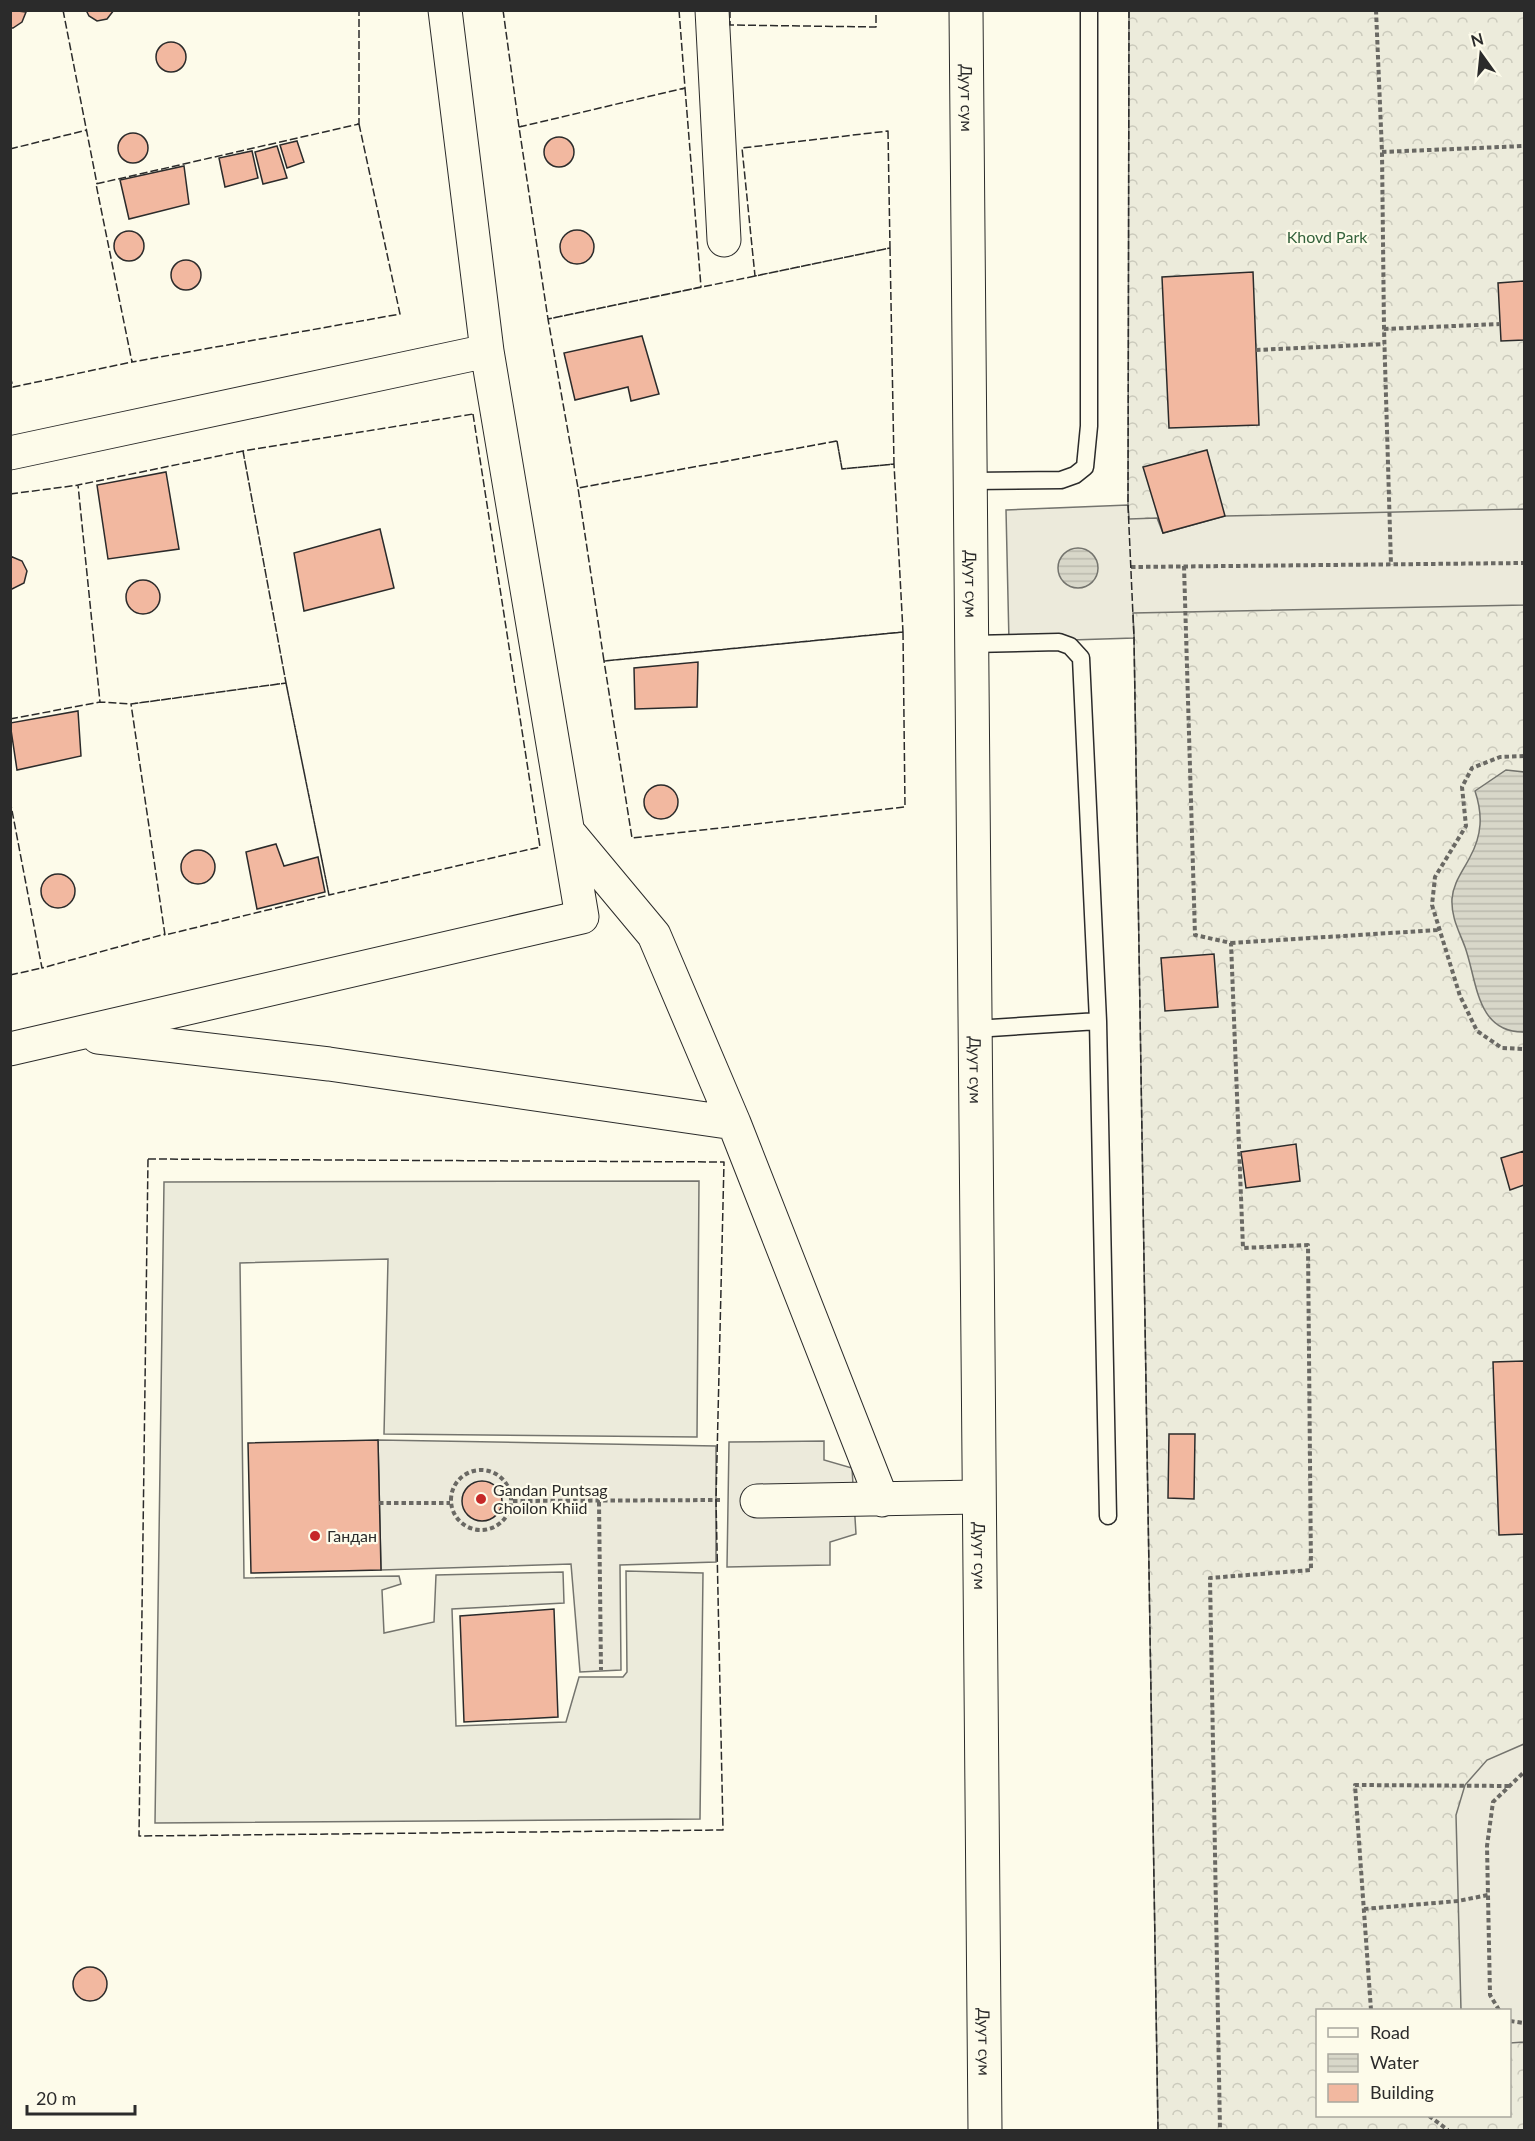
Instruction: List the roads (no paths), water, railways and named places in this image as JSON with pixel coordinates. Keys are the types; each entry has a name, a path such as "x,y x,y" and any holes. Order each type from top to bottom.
{"street":[{"path":"10,1049 582,917 487,351 445,10"},
{"path":"712,10 724,240"},
{"name":"Дуут сум","path":"966,10 972,481 977,1497 985,2130"},
{"path":"10,453 487,351"},
{"path":"568,832 654,935 734,1123 882,1500"},
{"path":"75,1034 329,1064 734,1123"},
{"path":"757,1501 977,1497"}],"lane":[{"path":"972,481 1061,480 1075,475 1085,467 1089,426 1089,10"},
{"path":"972,644 1059,642 1070,646 1081,658 1098,1022 1108,1516"},
{"path":"975,1029 1098,1022"}],"water":[{"path":"1078,548 1092,554 1098,568 1092,582 1078,588 1064,582 1058,568 1064,554"},
{"path":"1506,770 1524,772 1524,1032 1508,1030 1496,1024 1487,1014 1476,989 1452,906 1454,888 1474,849 1479,833 1480,817 1475,791"}],"place":[{"name":"Gandan Puntsag Choilon Khiid","path":"481,1499"},
{"name":"Гандан","path":"315,1536"}],"park label":[{"name":"Khovd Park","path":"1327,237"}]}
